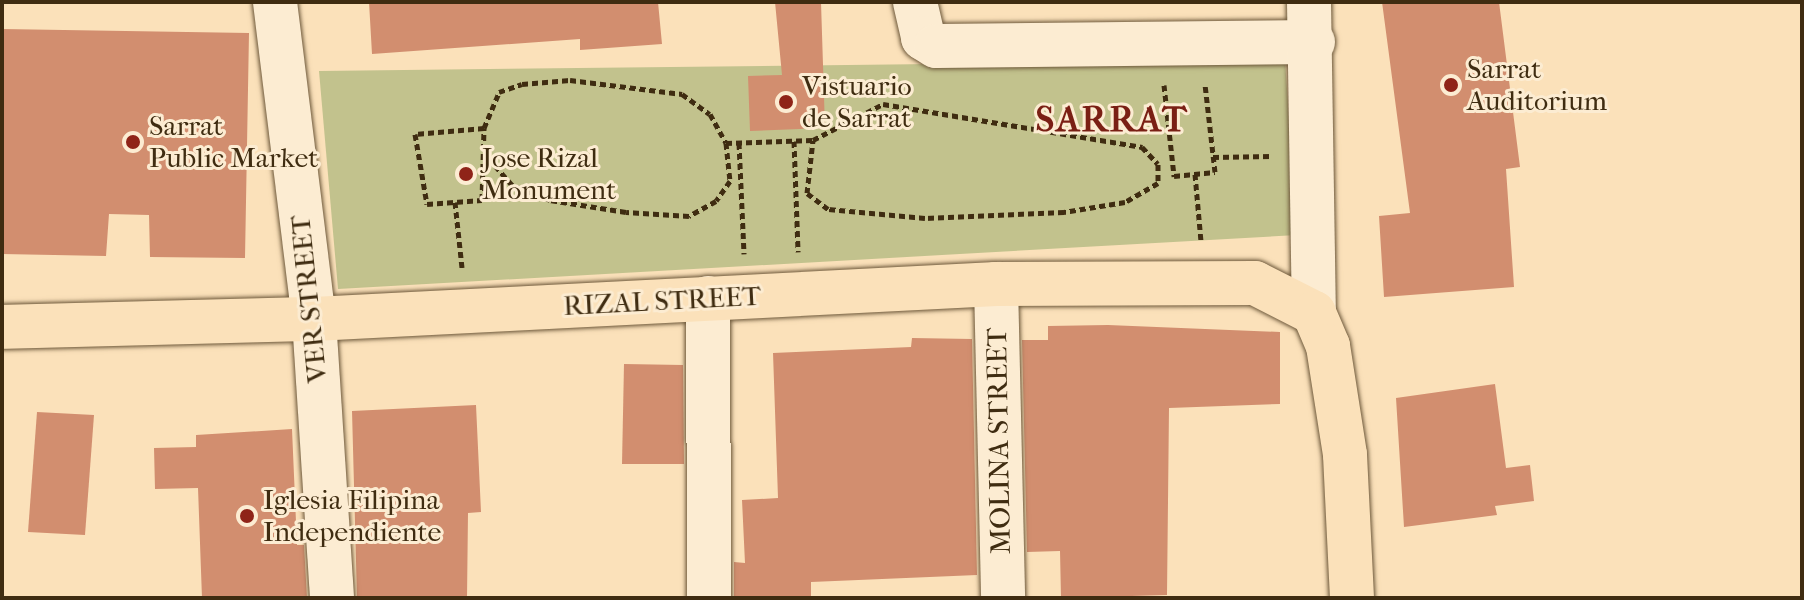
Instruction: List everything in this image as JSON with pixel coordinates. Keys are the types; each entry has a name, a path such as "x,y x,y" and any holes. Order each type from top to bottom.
{"main road":[{"name":"RIZAL STREET","path":"2,327 314,319 996,284 1205,278 1255,283 1314,313"},
{"path":"1314,313 1336,374 1352,598"}],"street":[{"name":"VER STREET","path":"275,2 314,319 332,598"},
{"path":"915,2 923,38 936,46 1180,43 1311,22 1314,313"},
{"name":"MOLINA STREET","path":"996,284 1003,598"},
{"path":"708,298 709,598"}],"path":[{"path":"1180,43 1213,157 1215,172 1174,176 1172,162 1180,43"},
{"path":"484,128 415,134 427,204 482,200 488,157 484,128 499,92 570,80 682,94 710,114 726,143 730,181 716,201 689,216 550,200 512,185 488,157"},
{"path":"726,143 813,140 883,104 1142,147 1158,164 1158,183 1125,202 925,218 828,209 807,193 813,140"},
{"path":"794,141 800,294"},
{"path":"708,298 744,262 739,143"},
{"path":"1213,157 1313,155"},
{"path":"1158,164 1172,162"},
{"path":"1195,174 1205,278"},
{"path":"455,202 466,311"}],"green space":[{"path":"1285,60 1297,235 338,289 319,71"}],"building":[{"path":"369,2 658,2 662,44 580,50 580,39 372,54"},
{"path":"775,2 821,2 825,128 750,131 748,76 782,75"},
{"path":"1382,2 1499,2 1520,167 1506,169 1514,287 1384,297 1379,216 1410,213"},
{"name":"Sarrat Public Market","path":"2,29 249,33 245,258 150,257 149,215 109,214 106,256 2,254"},
{"path":"1108,325 1280,332 1280,404 1169,408 1167,595 1061,598 1060,551 1027,552 1022,340 1048,340 1048,326"},
{"path":"912,338 972,339 977,575 811,582 811,598 734,598 734,562 745,563 742,500 778,498 773,353 911,347"},
{"path":"624,364 683,365 684,464 622,464"},
{"path":"1495,384 1506,468 1530,465 1534,501 1495,506 1497,515 1404,527 1396,398"},
{"path":"476,405 481,512 468,513 467,598 357,598 352,411"},
{"path":"37,412 94,415 85,535 28,532"},
{"name":"Iglesia Filipina Independiente","path":"292,429 297,545 304,545 307,598 202,598 198,488 155,489 154,448 196,447 196,435"}],"place":[{"name":"Sarrat Auditorium","path":"1451,85"},
{"name":"Vistuario de Sarrat","path":"786,102"},
{"name":"Sarrat Public Market","path":"133,142"},
{"name":"Jose Rizal Monument","path":"466,174"},
{"name":"Iglesia Filipina Independiente","path":"247,516"}],"district":[{"name":"SARRAT","path":"1112,120"}]}
